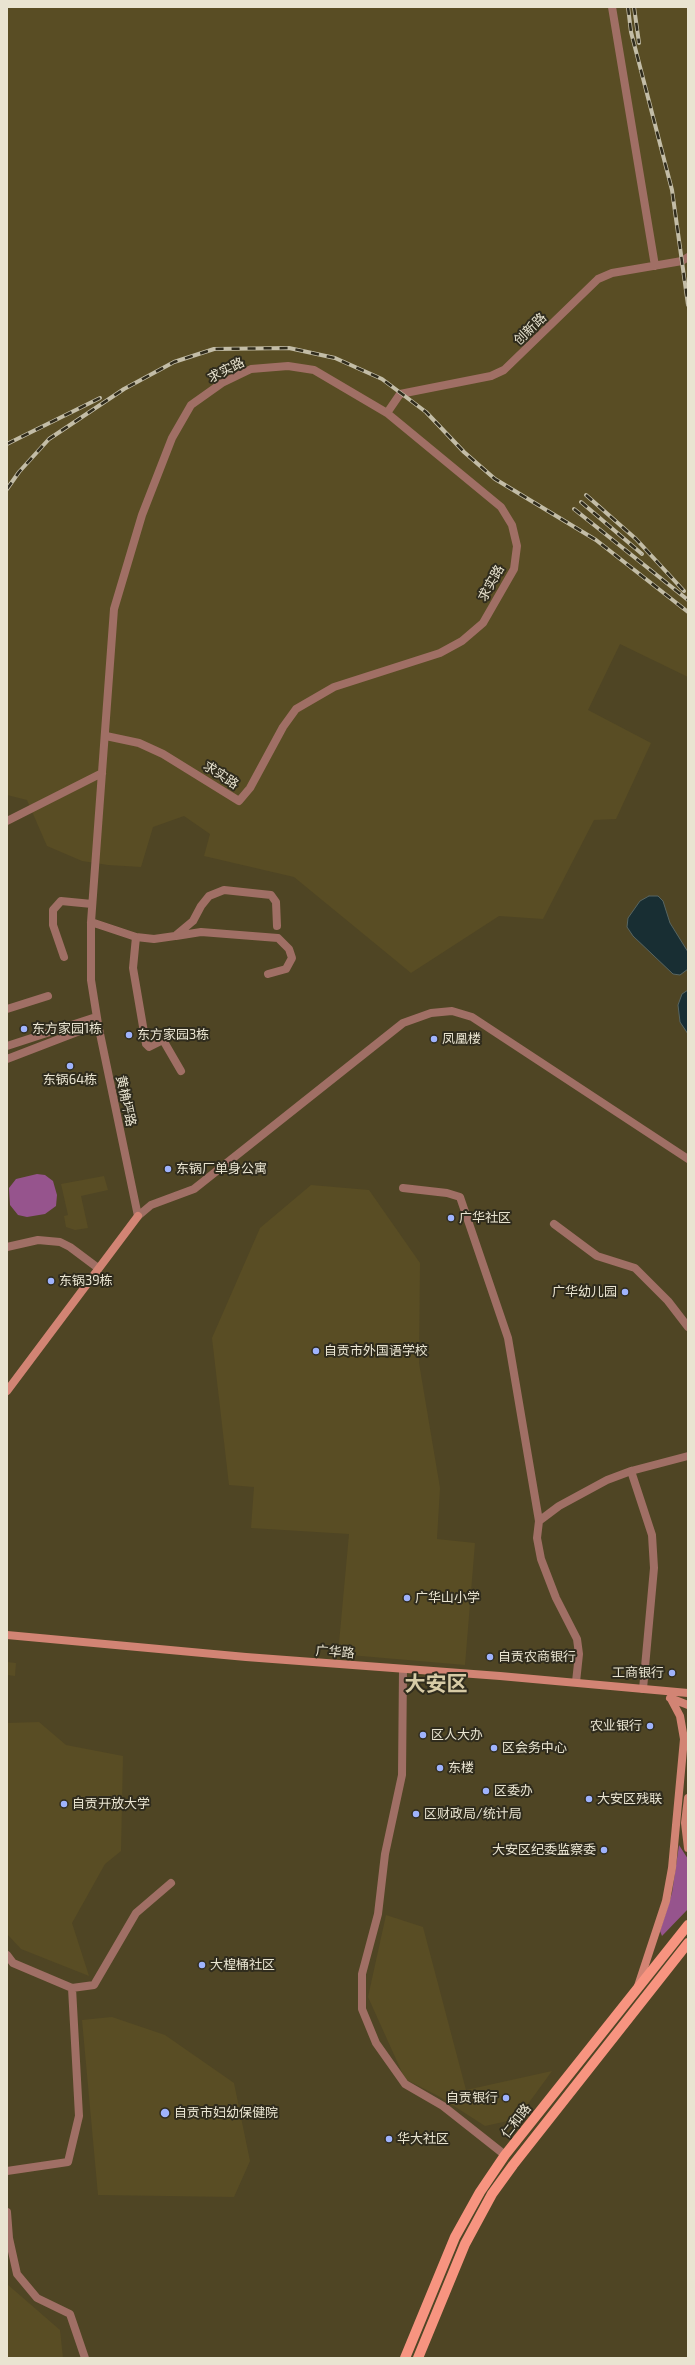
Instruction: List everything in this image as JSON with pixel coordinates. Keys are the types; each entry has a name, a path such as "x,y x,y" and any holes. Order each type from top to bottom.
{"main road":[{"path":"7,1391 138,1216"},
{"name":"广华路","path":"7,1635 246,1657 576,1682 661,1692 687,1692"},
{"path":"661,1692 671,1699 688,1706"},
{"path":"638,1986 666,1901 672,1868 684,1739 680,1716 671,1699"},
{"path":"688,1798 686,1822 688,1848"},
{"name":"仁和路","path":"405,2358 455,2237 480,2192 505,2155 688,1925"},
{"name":"仁和路","path":"418,2358 465,2244 492,2194 513,2165 688,1943"}],"street":[{"path":"612,7 626,103 655,266"},
{"name":"创新路","path":"387,413 400,394 491,376 504,370 598,279 612,273 682,261 688,257"},
{"name":"求实路","path":"288,366 314,370 387,413 502,507 512,525 518,546 514,569 482,623 462,640 440,653 334,687 296,709 283,727 250,788 239,800 163,754 138,743 106,736 114,609 142,515 172,438 191,405 222,383 251,369 288,366"},
{"name":"黄桷坪路","path":"106,736 92,904 91,980 97,1021 138,1216"},
{"path":"7,821 102,774"},
{"path":"175,936 193,921 200,906 209,896 224,890 271,895 276,902 277,926"},
{"path":"64,957 53,925 53,910 61,901 92,904"},
{"path":"91,922 136,937 154,939 201,932 278,938 289,949 292,958 286,969 268,974"},
{"path":"136,937 133,968 146,1044 149,1046 163,1040 181,1071"},
{"path":"7,1009 48,996"},
{"path":"138,1216 151,1205 194,1189 403,1023 431,1013 452,1011 472,1017 688,1159"},
{"path":"7,1046 97,1021"},
{"path":"7,1059 97,1021"},
{"path":"403,1188 447,1193 460,1197 508,1338 539,1521 537,1538 541,1559 556,1598 577,1639 579,1654 576,1682"},
{"path":"554,1224 597,1256 635,1268 668,1301 688,1327"},
{"path":"7,1247 38,1240 60,1242 70,1247 98,1268"},
{"path":"539,1521 558,1506 607,1480 631,1471 688,1456"},
{"path":"631,1471 652,1535 654,1568 643,1689"},
{"path":"403,1669 402,1775 385,1854 378,1914 362,1974 362,2009 376,2043 405,2084 443,2106 505,2155"},
{"path":"7,1955 13,1963 72,1988 94,1985 136,1913 171,1882"},
{"path":"7,2171 68,2162 79,2116 72,1988"},
{"path":"7,2212 9,2238 17,2274 37,2298 70,2314 85,2358"}],"shaded area":[{"path":"7,7 688,7 688,677 620,644 588,710 651,743 616,819 594,820 543,919 499,916 411,973 294,877 204,856 210,834 184,816 153,827 141,867 108,865 82,861 47,846 27,800 7,795"},
{"path":"37,1174 45,1175 53,1181 57,1195 56,1206 45,1214 27,1217 18,1215 10,1205 9,1188 16,1179"},
{"path":"104,1176 108,1190 81,1196 88,1228 75,1230 66,1227 64,1216 68,1215 61,1184"},
{"name":"自贡市外国语学校","path":"311,1185 369,1190 420,1263 419,1363 440,1488 437,1539 475,1543 465,1665 338,1654 349,1534 251,1528 254,1487 229,1485 212,1338 260,1228"},
{"path":"7,1662 16,1663 15,1676 7,1675"},
{"name":"自贡开放大学","path":"39,1722 66,1745 123,1756 121,1851 105,1864 72,1923 89,1976 21,1949 7,1934 7,1723"},
{"path":"679,1845 688,1859 688,1909 662,1936 660,1931 672,1893"},
{"path":"386,1915 423,1927 466,2090 552,2071 517,2119 485,2126 440,2097 405,2079 368,1997"},
{"name":"自贡市妇幼保健院","path":"112,2017 165,2035 234,2083 250,2161 234,2197 98,2195 82,2020"},
{"path":"7,2284 60,2330 63,2358 7,2358"}],"water":[{"path":"649,896 658,896 663,901 670,923 688,952 688,969 680,975 673,974 633,936 627,927 628,918 640,901"},
{"path":"688,990 688,1034 680,1022 678,1005 682,994"}],"railway":[{"path":"628,7 631,32 672,190 688,305"},
{"path":"634,7 639,43"},
{"path":"7,489 19,472 49,439 124,389 174,362 214,349 289,348 335,358 382,379 426,412 464,452 495,479 596,540 688,612"},
{"path":"7,444 100,398"},
{"path":"586,495 636,539 684,591"},
{"path":"581,502 642,554"},
{"path":"574,509 688,600"}],"place":[{"name":"东方家园1栋","path":"24,1029"},
{"name":"东方家园3栋","path":"129,1035"},
{"name":"凤凰楼","path":"434,1039"},
{"name":"东锅64栋","path":"70,1066"},
{"name":"东锅厂单身公寓","path":"168,1169"},
{"name":"广华社区","path":"451,1218"},
{"name":"东锅39栋","path":"51,1281"},
{"name":"广华幼儿园","path":"625,1292"},
{"name":"自贡市外国语学校","path":"316,1351"},
{"name":"广华山小学","path":"407,1598"},
{"name":"自贡农商银行","path":"490,1657"},
{"name":"工商银行","path":"672,1673"},
{"name":"农业银行","path":"650,1726"},
{"name":"区人大办","path":"423,1735"},
{"name":"区会务中心","path":"494,1748"},
{"name":"东楼","path":"440,1768"},
{"name":"区委办","path":"486,1791"},
{"name":"大安区残联","path":"589,1799"},
{"name":"自贡开放大学","path":"64,1804"},
{"name":"区财政局/统计局","path":"416,1814"},
{"name":"大安区纪委监察委","path":"604,1850"},
{"name":"大楻桶社区","path":"202,1965"},
{"name":"自贡银行","path":"506,2098"},
{"name":"自贡市妇幼保健院","path":"165,2113"},
{"name":"华大社区","path":"389,2139"}],"district":[{"name":"大安区","path":"436,1684"}]}
